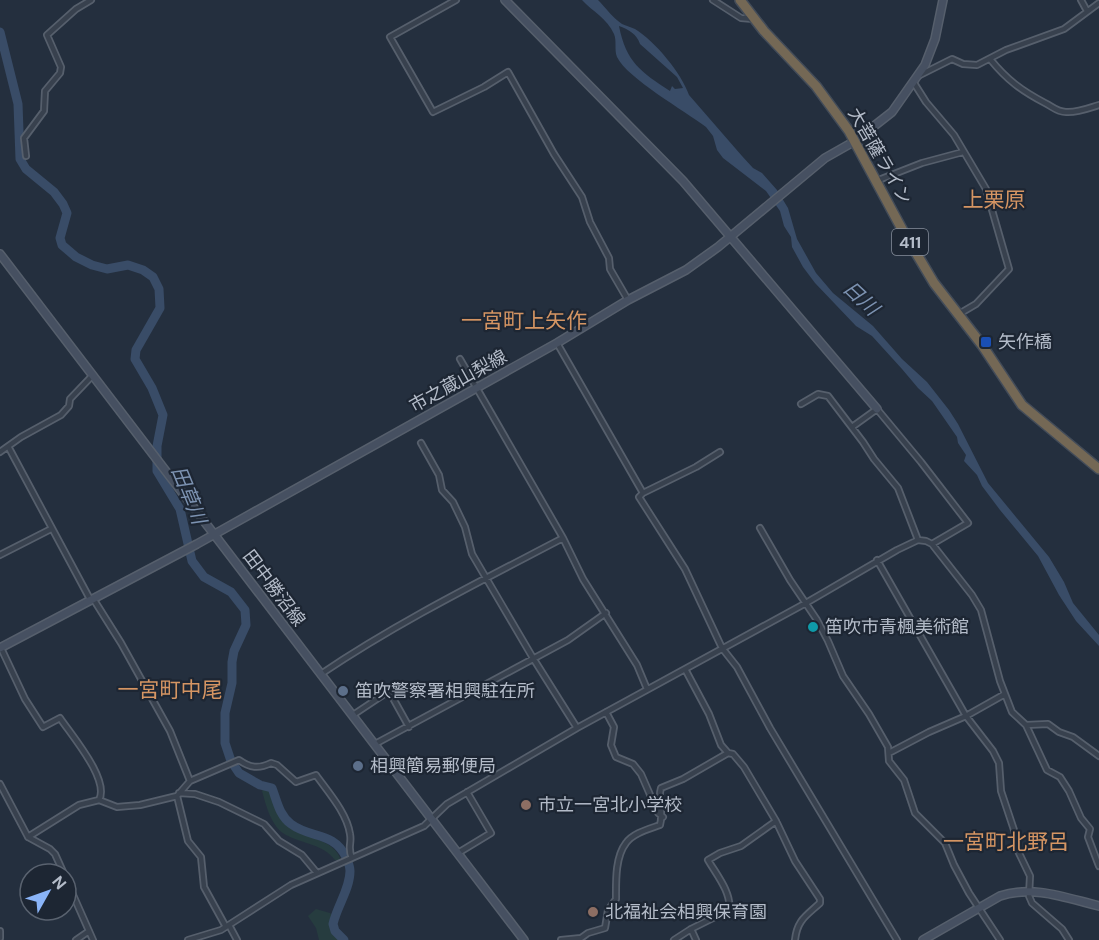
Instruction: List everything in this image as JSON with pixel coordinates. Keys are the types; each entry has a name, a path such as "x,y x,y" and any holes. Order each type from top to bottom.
{"highway":[{"name":"大菩薩ライン","path":"740,0 816,86 855,141 934,283 959,314 1028,412 1099,469"}],"main road":[{"path":"505,0 677,175 877,409"},
{"name":"市之蔵山梨線","path":"1,647 93,601 214,535 557,343 628,300 686,270 825,158 855,141 892,112 920,75 935,39 943,0"},
{"name":"田中勝沼線","path":"0,254 524,940"},
{"path":"923,940 1000,896 1013,892 1030,891 1099,906"}],"street":[{"path":"26,156 24,138 45,111 45,91 60,73 61,67 47,35 76,9 91,0"},
{"path":"456,0 390,36 433,112 484,87 508,72 554,154 582,197 590,222 609,258 610,269 628,300"},
{"path":"713,0 741,18 755,19"},
{"path":"1081,0 1087,11"},
{"path":"920,75 952,59 971,66 990,59 1006,50 1064,29 1099,3"},
{"path":"990,59 1017,87 1054,110 1068,113 1099,105"},
{"path":"914,83 926,102 954,135 986,189 1009,269 976,304 959,314"},
{"path":"876,181 963,152"},
{"path":"557,343 643,493"},
{"path":"460,358 584,579 637,665 647,689"},
{"path":"0,452 9,448 21,437 61,415 69,406 70,399 92,376"},
{"path":"801,404 818,394 828,396 898,488 918,540"},
{"path":"852,427 877,409 968,523 932,544"},
{"path":"420,443 439,475 442,490 453,502 465,527 472,554 577,728"},
{"path":"9,448 51,529 93,601 121,643 170,731 190,782"},
{"path":"720,452 639,497 685,569 723,648 737,667 770,728 897,940"},
{"path":"760,528 828,640 843,676 888,747 889,761 904,780 915,813 945,843 969,893 1000,940"},
{"path":"0,555 51,529"},
{"path":"321,674 421,612 563,538"},
{"path":"188,940 228,926 291,885 424,825 447,804 577,728 918,540 932,544 981,610 1012,712 1026,725 1047,770 1060,777 1069,791 1081,818 1090,829 1088,837 1099,866"},
{"path":"878,560 966,716 999,762 1001,791 1018,850 1030,876 1029,896 1032,903 1062,929 1069,940"},
{"path":"375,744 568,640 606,613"},
{"path":"1,647 25,699 43,727 60,718 94,769 102,789 99,800"},
{"path":"685,669 710,714 721,745 744,766 776,821 795,861 820,899 820,903 796,927 795,940"},
{"path":"352,715 389,691 409,727"},
{"path":"889,753 966,716 1005,694"},
{"path":"606,712 614,728 611,746 615,757 633,764 658,813 663,817"},
{"path":"1026,725 1048,724 1059,732 1073,737 1099,756"},
{"path":"561,940 581,938 588,933 605,928 608,910 616,899 614,888 624,844 638,834 660,825 663,817 660,795 662,788 683,779 728,753"},
{"path":"178,794 190,782 238,760 255,768 272,763 296,782 316,775 343,815 351,835 348,850 351,858"},
{"path":"0,784 28,837 50,849 59,862"},
{"path":"458,853 491,833 467,792"},
{"path":"178,794 188,841 201,857 204,887 237,940"},
{"path":"28,837 79,805 99,800 117,807 140,805 178,794 195,794 219,802 264,824 279,841 302,855 317,873"},
{"path":"674,940 729,910 730,903 722,882 708,860 741,846 776,821"},
{"path":"78,907 93,940"},
{"path":"691,929 696,940"},
{"path":"0,931 0,938"},
{"path":"76,940 88,931"}],"green space":[{"path":"264,788 270,792 278,812 288,824 298,832 333,848 341,861 335,860 319,847 286,835 276,827 267,809 262,791"},
{"path":"316,909 330,913 333,917 331,925 340,940 319,940 316,928 308,916"}],"water":[{"path":"582,0 598,0 618,21 635,29 651,41 674,68 689,95 753,168 762,173 777,190 788,208 797,239 816,273 833,293 873,326 902,359 927,382 949,410 988,483 1049,557 1073,603 1099,635 1099,646 1076,621 1038,556 964,461 966,455 957,437 932,401 872,336 856,326 803,267 792,247 791,237 784,226 780,211 766,191 723,158 717,150 713,136 706,127 632,75 617,57 615,37 611,28","holes":["619,26 629,30 640,44 677,77 683,88 675,89 672,86 670,91 643,72 626,49"]}],"waterway":[{"name":"田草川","path":"0,32 18,104 20,159 26,169 54,192 63,204 67,213 60,238 62,245 76,257 92,265 107,269 128,265 143,270 153,277 159,289 160,308 136,350 135,359 152,388 163,415 157,446 157,471 180,509 192,561 204,577 231,592 245,610 246,625 234,651 232,662 232,683 225,713 225,743 231,761 239,773 260,785 272,788 279,808 291,824 335,843 346,857 350,867 349,878 333,924 335,931 344,940"}],"place":[{"name":"矢作橋","path":"986,342"},
{"name":"笛吹市青楓美術館","path":"813,627"},
{"name":"笛吹警察署相興駐在所","path":"343,691"},
{"name":"相興簡易郵便局","path":"358,766"},
{"name":"市立一宮北小学校","path":"526,805"},
{"name":"北福祉会相興保育園","path":"593,912"}],"district":[{"name":"上栗原","path":"994,200"},
{"name":"一宮町上矢作","path":"524,321"},
{"name":"一宮町中尾","path":"170,690"},
{"name":"一宮町北野呂","path":"1006,842"}],"water label":[{"name":"日川","path":"861,298"}]}
